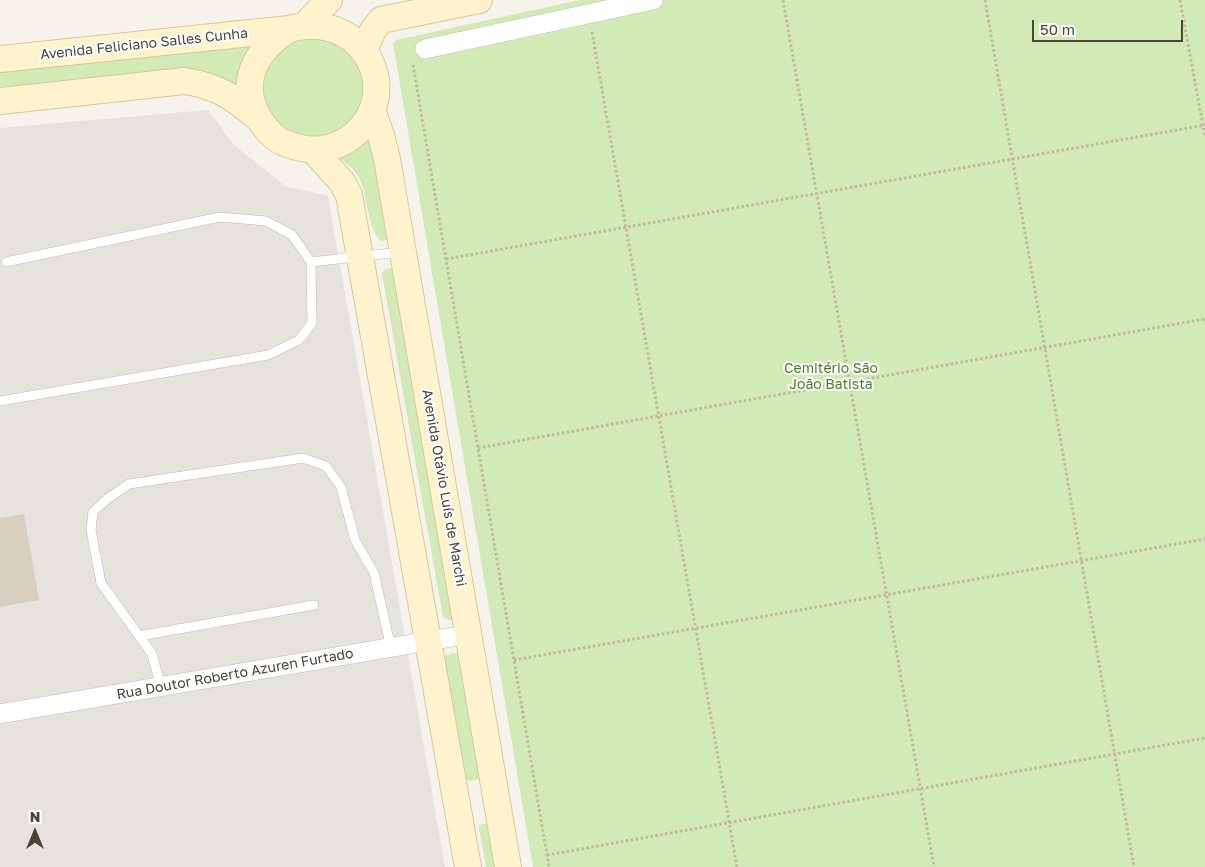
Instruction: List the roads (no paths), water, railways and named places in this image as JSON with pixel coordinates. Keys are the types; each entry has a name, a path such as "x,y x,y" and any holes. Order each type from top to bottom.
{"main road":[{"path":"364,51 373,30 378,10 479,0"},
{"path":"0,101 184,81 206,84 224,92 258,118 271,135 290,146 313,150 328,148 348,139 364,124 372,110 376,81 372,65 364,51 355,41 338,30 319,25 312,13 271,40 258,56 250,77 250,97 258,118"},
{"name":"Avenida Feliciano Salles Cunha","path":"0,59 312,13"},
{"name":"Avenida Otávio Luís de Marchi","path":"372,110 385,151 403,251 470,634 508,867"},
{"path":"313,150 342,182 349,195 430,641 468,867"},
{"path":"456,800 495,793"}],"street":[{"path":"425,49 652,0"},
{"name":"Rua Doutor Roberto Azuren Furtado","path":"0,714 470,634"}],"lane":[{"path":"0,401 268,355 299,340 312,323 311,262 292,235 266,222 220,217 6,262"},
{"path":"311,262 403,251"},
{"path":"161,687 152,654 101,583 91,530 93,512 107,499 129,484 303,458 326,466 341,488 355,540 374,573 390,648"},
{"path":"140,636 314,605"}],"park label":[{"name":"Cemitério São João Batista","path":"831,378"}]}
